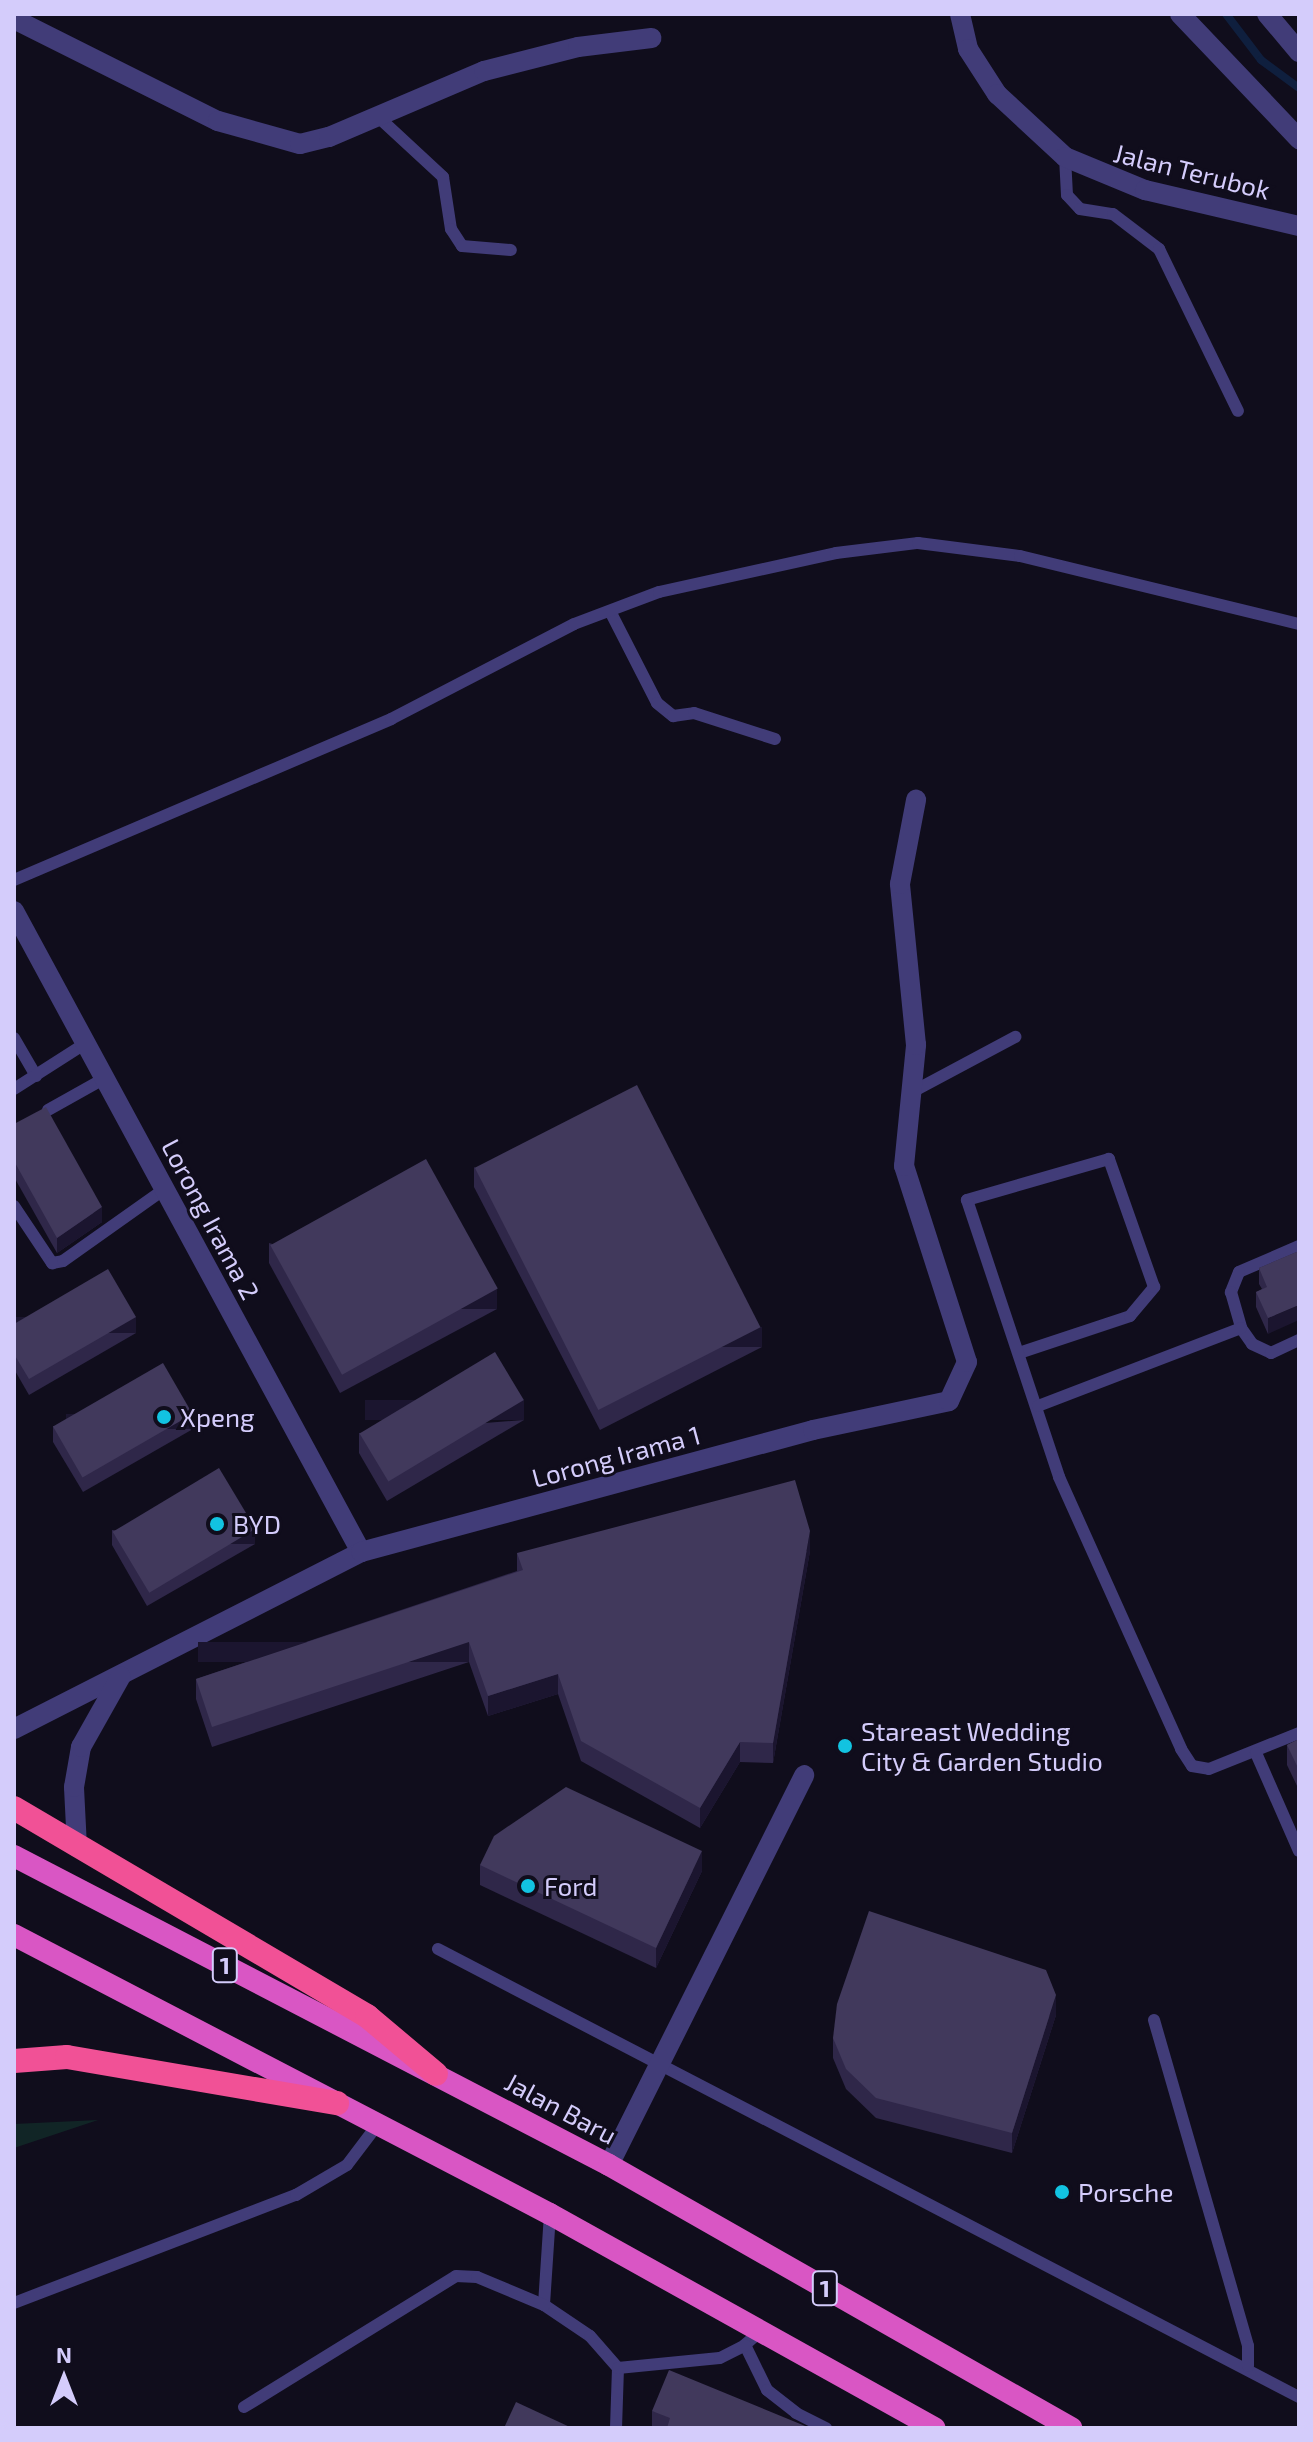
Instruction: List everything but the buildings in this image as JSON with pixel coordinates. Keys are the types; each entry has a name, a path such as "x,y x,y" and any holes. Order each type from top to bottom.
{"highway":[{"path":"14,1808 367,2016 436,2074"},
{"name":"Jalan Baru","path":"14,1856 609,2165 1071,2428"},
{"path":"14,1935 550,2214 762,2330 921,2424"},
{"path":"14,2061 67,2057 337,2103"}],"street":[{"name":"Jalan Terubok","path":"960,14 968,49 997,94 1065,157 1087,170 1145,190 1299,226"},
{"path":"1180,14 1299,139"},
{"path":"14,19 163,95 260,136 300,144 329,137 375,114 534,56 651,38"},
{"path":"1271,20 1299,26"},
{"path":"1271,20 1299,52"},
{"path":"914,1091 916,1045 900,884 916,800"},
{"name":"Lorong Irama 2","path":"14,911 361,1552"},
{"name":"Lorong Irama 1","path":"14,1729 361,1552 813,1430 949,1401 967,1362 904,1166 914,1091"},
{"path":"77,1847 74,1787 81,1747 121,1676"},
{"path":"609,2165 804,1775"}],"lane":[{"path":"375,114 443,177 451,229 462,246 511,250"},
{"path":"1065,157 1067,195 1080,209 1113,214 1159,249 1238,411"},
{"path":"14,880 391,719 610,611 659,592 822,556 918,543 1020,556 1299,624"},
{"path":"610,611 657,703 673,716 694,713 775,739"},
{"path":"914,1091 1015,1037"},
{"path":"14,1038 36,1076"},
{"path":"14,1089 86,1043"},
{"path":"48,1110 105,1078"},
{"path":"1019,1353 1130,1316 1154,1287 1109,1159 967,1200 1019,1353 1038,1406 1059,1477 1181,1749 1192,1766 1209,1769 1256,1753 1299,1733"},
{"path":"14,1206 52,1263 63,1261 166,1188"},
{"path":"1299,1246 1239,1272 1231,1292 1241,1328 1252,1344 1271,1353 1299,1340"},
{"path":"1038,1406 1241,1328"},
{"path":"1256,1753 1299,1851"},
{"path":"438,1949 1248,2366 1299,2397"},
{"path":"1154,2020 1248,2346 1248,2366"},
{"path":"14,2303 296,2195 347,2165 378,2124"},
{"path":"544,2305 550,2214"},
{"path":"244,2407 456,2276 477,2277 544,2305 590,2336 618,2368 616,2428"},
{"path":"618,2368 720,2358 745,2345 762,2330"},
{"path":"745,2345 767,2390 796,2413 826,2428"}],"green space":[{"path":"98,2120 14,2148 14,2124"}],"waterway":[{"path":"1226,14 1261,60 1299,88"}],"place":[{"name":"Xpeng","path":"164,1417"},
{"name":"BYD","path":"217,1524"},
{"name":"Stareast Wedding City & Garden Studio","path":"845,1746"},
{"name":"Ford","path":"528,1886"},
{"name":"Porsche","path":"1062,2192"}]}
